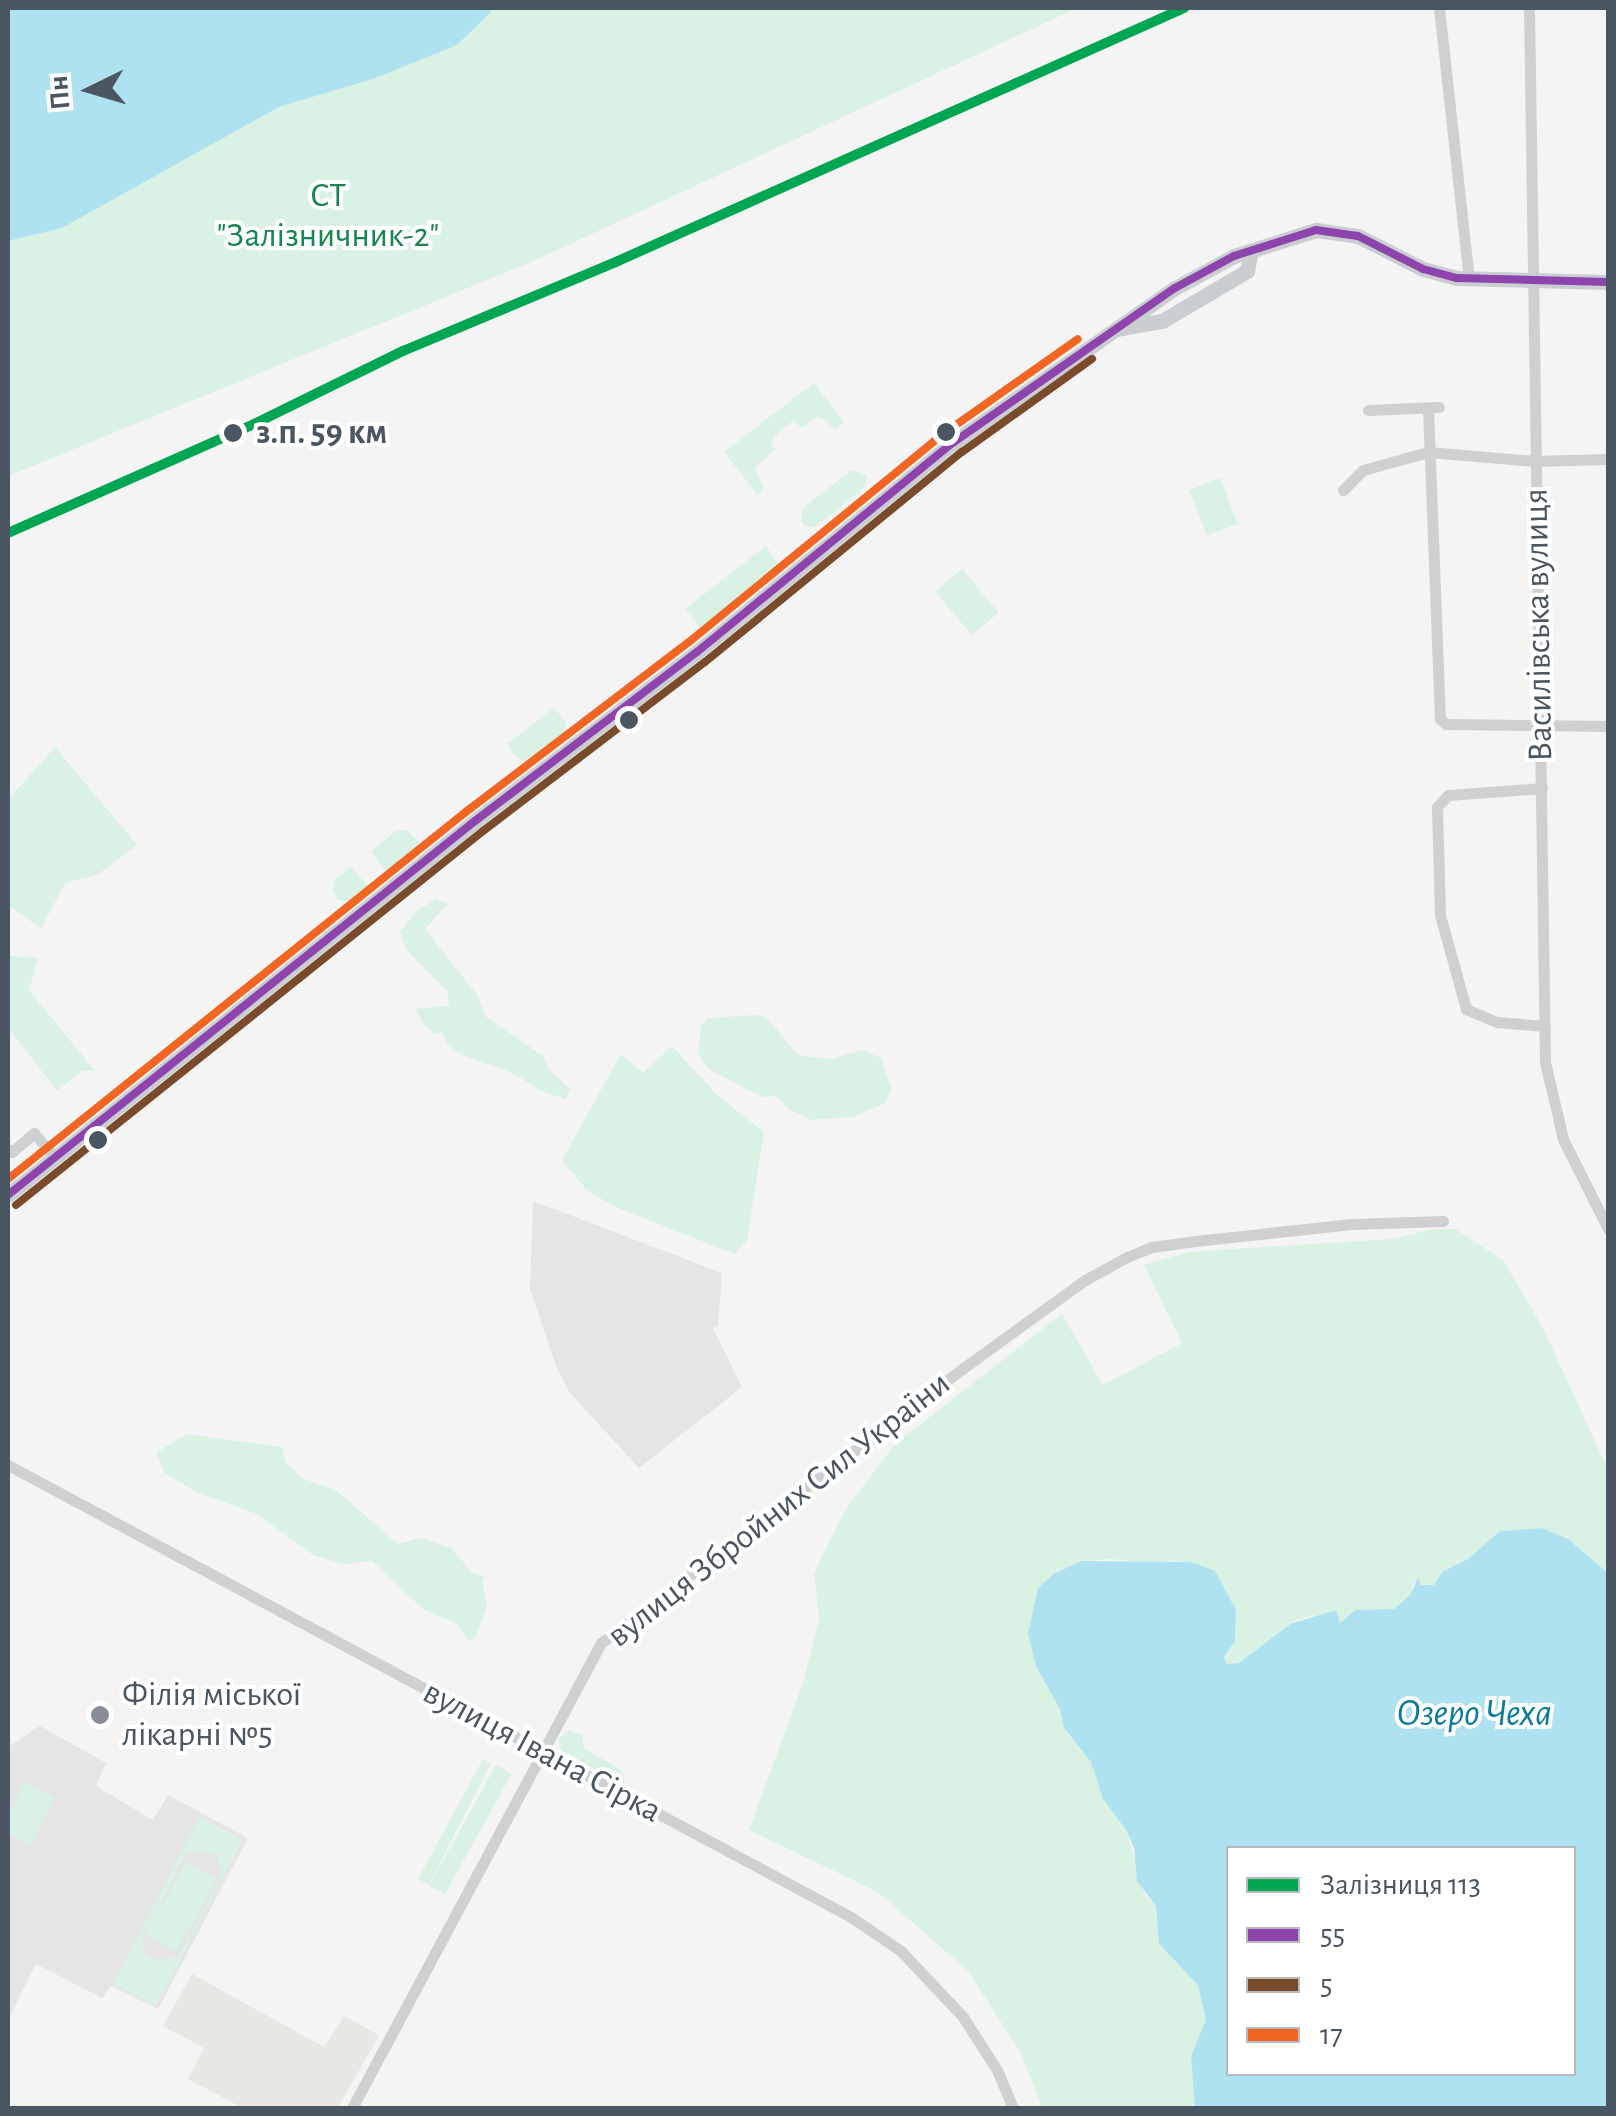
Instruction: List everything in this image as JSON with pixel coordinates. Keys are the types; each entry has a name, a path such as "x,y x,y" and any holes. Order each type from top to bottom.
{"main road":[{"path":"8,1195 462,832 697,652 954,442 1175,288 1288,236 1336,231 1358,236 1424,269 1469,278 1608,282"}],"street":[{"path":"1439,8 1469,278"},
{"name":"Василівська вулиця","path":"1530,8 1545,1062 1564,1139 1608,1229"},
{"path":"1368,410 1433,408 1428,452 1436,713 1446,724 1608,726"},
{"path":"1343,490 1363,470 1428,452 1534,460 1608,459"},
{"path":"1542,788 1448,795 1437,807 1440,914 1466,1009 1496,1022 1545,1026"},
{"path":"8,1150 12,1152 34,1133 54,1158"},
{"name":"вулиця Збройних Сил України","path":"352,2108 601,1643 962,1369 1104,1268 1152,1246 1352,1224 1442,1220"},
{"name":"вулиця Івана Сірка","path":"8,1465 851,1918 901,1951 963,2017 997,2070 1013,2108"}],"shaded area":[{"path":"533,1201 722,1273 718,1326 713,1328 742,1387 639,1468 570,1393 557,1368 530,1289"},
{"path":"40,1726 106,1763 96,1786 153,1820 168,1795 248,1838 158,2009 111,1986 102,1998 36,1964 8,2020 8,1747"},
{"path":"192,1974 324,2047 344,2016 379,2035 338,2108 243,2108 188,2079 204,2048 163,2026"}],"green space":[{"name":"СТ \"Залізничник-2\"","path":"495,8 1077,8 536,260 8,476 8,241 62,228 279,107 376,78 457,45"},
{"path":"814,383 844,422 835,429 818,416 801,428 794,420 780,431 771,443 775,449 755,468 764,489 758,495 724,452"},
{"path":"852,470 867,475 865,487 816,527 805,526 801,521 803,508"},
{"path":"1220,478 1238,524 1207,536 1189,490"},
{"path":"766,546 778,564 758,580 753,591 706,629 700,628 685,609"},
{"path":"962,569 999,613 972,635 935,591"},
{"path":"554,708 566,722 566,731 527,761 519,759 507,744"},
{"path":"55,747 137,845 97,875 65,883 41,929 8,904 8,800"},
{"path":"407,830 419,842 418,853 357,904 337,899 333,890 335,879 351,867 368,886 386,871 371,851 396,831"},
{"path":"436,899 448,904 425,929 478,996 486,1017 543,1056 549,1069 570,1089 566,1099 541,1091 511,1072 462,1055 446,1043 442,1032 433,1034 421,1020 416,1009 449,1006 448,992 405,948 400,932 417,911"},
{"path":"8,956 38,958 29,990 95,1071 83,1070 57,1091 8,1027"},
{"path":"757,1015 768,1019 798,1055 832,1059 862,1050 881,1058 891,1089 885,1103 853,1117 811,1120 788,1109 777,1096 762,1097 710,1070 698,1054 701,1026 708,1018"},
{"path":"672,1046 716,1094 764,1132 747,1240 735,1254 611,1205 586,1189 562,1160 621,1054 643,1073"},
{"path":"1434,1229 1455,1229 1503,1260 1544,1330 1608,1470 1608,1573 1568,1539 1542,1528 1500,1531 1468,1559 1442,1572 1434,1585 1421,1585 1419,1579 1412,1584 1411,1595 1394,1609 1355,1610 1340,1623 1310,1615 1289,1624 1239,1663 1227,1664 1224,1657 1235,1641 1236,1610 1214,1571 1174,1560 1151,1563 1111,1559 1081,1561 1054,1574 1028,1634 1036,1666 1061,1709 1064,1729 1091,1762 1103,1800 1126,1830 1145,1895 1156,1906 1159,1944 1198,1985 1206,2020 1191,2056 1195,2108 1042,2108 1021,2053 968,1971 878,1892 749,1830 803,1683 819,1620 814,1573 846,1509 895,1444 1062,1314 1103,1385 1182,1343 1144,1265 1188,1252 1391,1239"},
{"path":"186,1434 282,1447 286,1463 302,1478 337,1491 398,1544 421,1538 451,1548 472,1572 486,1578 482,1580 487,1606 475,1638 469,1641 456,1623 423,1609 372,1561 344,1564 313,1555 257,1514 194,1491 165,1473 156,1453"},
{"path":"569,1730 582,1735 584,1748 622,1771 625,1781 620,1783 562,1751 558,1740"},
{"path":"483,1759 491,1763 429,1885 418,1879"},
{"path":"496,1765 512,1774 445,1894 429,1886"},
{"path":"25,1782 55,1798 30,1845 8,1832 8,1815"},
{"path":"200,1817 243,1840 156,2006 113,1983","holes":["197,1850 217,1856 222,1876 178,1957 157,1962 145,1953 142,1938 185,1856"]},
{"path":"186,1862 217,1879 176,1952 146,1935"}],"water":[{"path":"8,8 495,8 457,45 376,78 279,107 62,228 8,241"},
{"name":"Озеро Чеха","path":"1542,1528 1568,1539 1608,1573 1608,2108 1195,2108 1191,2056 1206,2020 1198,1985 1159,1944 1156,1906 1137,1881 1134,1848 1103,1799 1091,1762 1064,1728 1060,1709 1036,1666 1028,1634 1038,1588 1054,1574 1081,1561 1192,1562 1215,1571 1236,1610 1235,1641 1224,1657 1227,1664 1239,1663 1290,1624 1336,1610 1340,1623 1355,1610 1394,1609 1410,1595 1418,1578 1421,1585 1434,1585 1442,1572 1468,1559 1500,1531"}],"rail line":[{"name":"113","path":"8,533 256,423 403,351 618,261 1184,8"}],"transit line":[{"name":"55","path":"8,1195 475,821 697,652 954,442 1175,288 1234,256 1316,230 1358,236 1423,269 1457,278 1608,282"},
{"name":"17","path":"8,1179 467,811 689,642 946,432 1078,339"},
{"name":"5","path":"16,1205 483,831 705,662 962,452 1092,359"}],"place":[{"name":"з.п. 59 км","path":"233,433"},
{"name":"Філія міської лікарні №5","path":"100,1715"}]}
